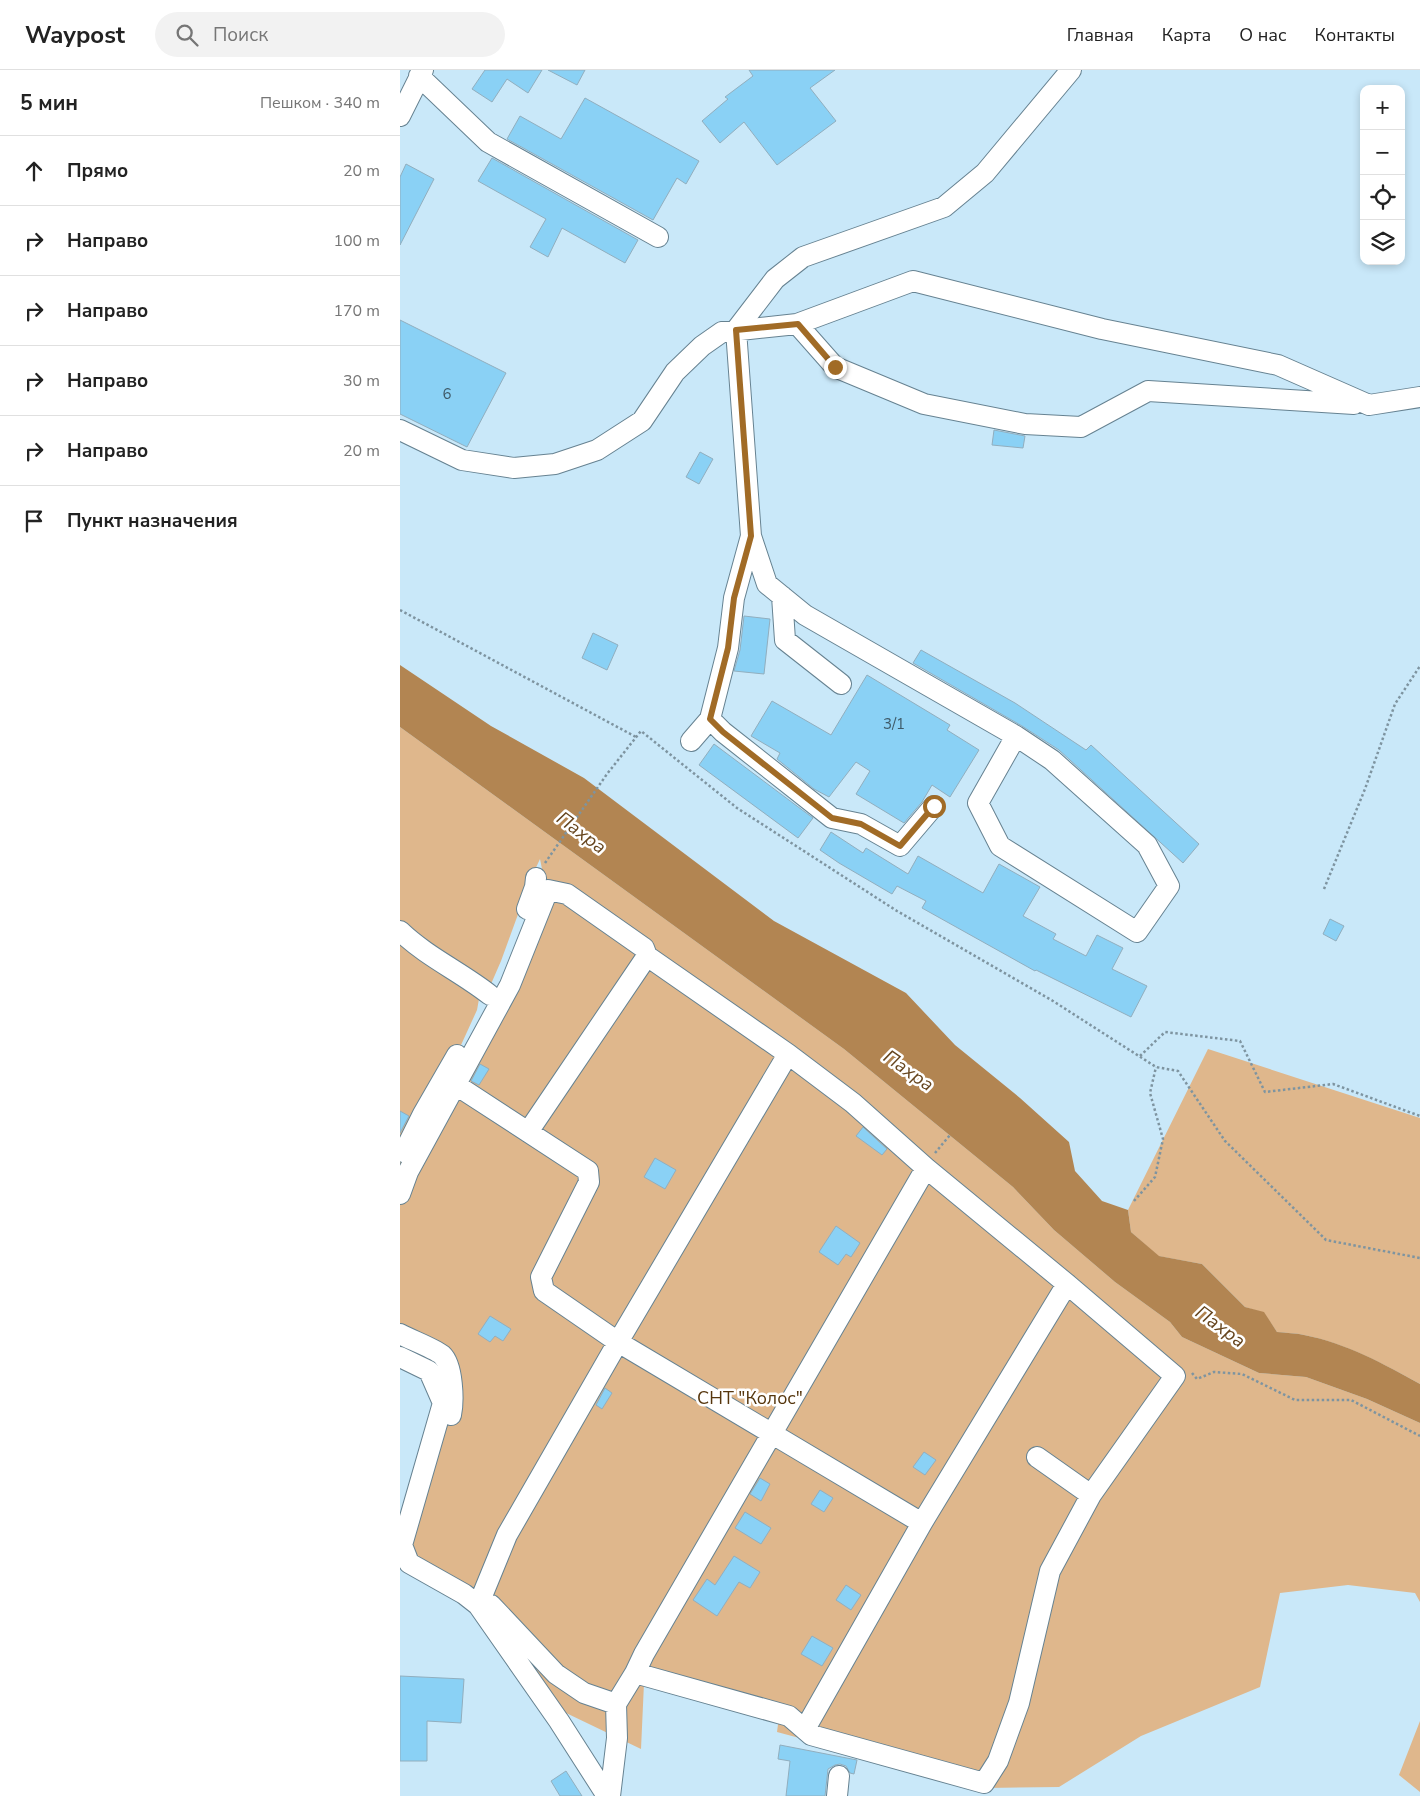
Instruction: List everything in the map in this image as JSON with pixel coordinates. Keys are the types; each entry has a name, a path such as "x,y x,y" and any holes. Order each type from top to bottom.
{"street":[{"path":"400,116 421,73 488,142 658,237"},
{"path":"1016,736 978,803 1000,846 1137,932 1169,886 1147,845 1052,760 1016,736 806,615 767,584 751,536 736,330 775,279 803,257 944,207 985,172 1063,75"},
{"path":"400,430 462,460 514,468 555,464 597,450 642,421 675,372 702,346 722,332 798,324 913,282 1102,329 1278,365 1369,405"},
{"path":"798,324 835,367 924,404 1025,424 1081,427 1148,391 1369,405 1420,397"},
{"path":"691,741 710,719 728,648 734,598 751,536"},
{"path":"782,596 785,640 841,684"},
{"path":"710,719 723,732 832,818 861,824 900,846 934,806"},
{"path":"400,1162 423,1114 504,969 540,871"},
{"path":"400,1194 408,1172 510,985 548,890 567,894 644,948 647,956 788,1054 930,1161 1067,1284 1175,1376 1091,1496 1050,1571 1019,1703 998,1761 984,1783 810,1735 789,1716 635,1672"},
{"path":"400,931 416,946 472,981 490,995"},
{"path":"528,1132 647,956"},
{"path":"482,1596 507,1535 618,1342 788,1054"},
{"path":"456,1085 588,1171 590,1182 541,1278 544,1291 618,1342 922,1523"},
{"path":"609,1796 617,1738 616,1704 930,1161"},
{"path":"805,1729 922,1523 1067,1284"},
{"path":"400,1334 443,1356 451,1375 453,1406 441,1459 414,1542 418,1554 482,1596 556,1674 584,1693 616,1704"},
{"path":"400,1357 429,1371 443,1403 402,1545 409,1563 464,1594 478,1605 609,1796"},
{"path":"1037,1457 1091,1496"},
{"path":"837,1796 839,1776"}],"path":[{"path":"400,610 636,737"},
{"path":"1324,889 1365,789 1395,704 1420,666"},
{"path":"540,871 606,774 641,731 737,808 897,911 1053,1001 1072,1015 1156,1067 1178,1071 1225,1141 1326,1240 1420,1258"},
{"path":"1140,1056 1165,1032 1240,1041 1265,1092 1333,1084 1420,1116"},
{"path":"1134,1200 1155,1177 1163,1139 1150,1093 1156,1067"},
{"path":"930,1161 950,1135"},
{"path":"1197,1379 1214,1372 1242,1374 1295,1400 1351,1400 1420,1436"}],"green space":[{"name":"СНТ \"Колос\"","path":"400,727 844,1049 1013,1187 1054,1230 1115,1282 1170,1322 1182,1337 1259,1373 1306,1377 1367,1399 1420,1423 1420,1602 1415,1593 1348,1585 1280,1593 1260,1687 1141,1736 1059,1787 986,1788 777,1732 779,1717 644,1683 641,1749 564,1712 483,1602 417,1561 408,1540 448,1407 435,1356 400,1339","holes":["540,859 545,884 505,983 425,1124 477,1010 479,999 491,984 501,961"]},
{"path":"1208,1049 1420,1118 1420,1384 1378,1362 1334,1343 1301,1334 1277,1332 1264,1313 1245,1307 1202,1264 1158,1256 1131,1232 1128,1210"},
{"path":"1420,1721 1420,1792 1399,1775"}],"water":[{"name":"Пахра","path":"400,665 491,726 584,778 774,921 906,993 955,1045 1020,1098 1069,1142 1075,1171 1102,1201 1128,1210 1131,1232 1159,1256 1202,1264 1245,1307 1264,1312 1277,1332 1301,1334 1335,1343 1379,1362 1420,1384 1420,1423 1367,1399 1306,1377 1259,1373 1182,1337 1170,1322 1115,1282 1054,1230 1013,1187 844,1049 400,727"}],"building":[{"path":"485,70 542,70 528,93 507,79 492,102 472,89"},
{"path":"548,70 585,70 577,85"},
{"path":"749,70 835,70 810,88 836,121 777,165 744,122 720,143 702,121 728,99 725,97 753,76"},
{"path":"585,98 699,161 686,184 677,178 653,220 507,139 520,116 561,139"},
{"path":"492,158 638,240 625,263 562,228 548,257 530,247 546,219 478,181"},
{"path":"406,164 434,179 400,245 400,177"},
{"path":"400,320 506,373 467,447 400,414"},
{"path":"994,430 1025,436 1023,448 992,445"},
{"path":"700,452 713,459 699,484 686,477"},
{"path":"744,616 770,619 764,674 734,671 740,650"},
{"path":"593,633 618,645 607,670 582,658"},
{"path":"921,650 1015,703 1086,750 1091,745 1199,844 1183,863 1059,750 1022,726 913,663"},
{"path":"867,675 950,725 947,730 979,750 950,797 932,785 922,802 904,823 856,794 870,771 856,762 829,797 814,789 777,759 780,753 751,736 772,701 831,735"},
{"path":"714,744 813,818 798,838 699,765"},
{"path":"831,832 863,853 866,848 908,874 918,856 983,893 999,864 1040,887 1023,916 1056,934 1053,939 1086,956 1097,935 1123,948 1112,969 1147,986 1131,1017 1035,971 922,908 926,901 897,886 892,894 839,863 820,850"},
{"path":"1330,919 1344,926 1336,941 1323,934"},
{"path":"480,1064 489,1069 479,1085 471,1081"},
{"path":"400,1111 409,1116 400,1133"},
{"path":"863,1127 887,1149 882,1155 856,1136"},
{"path":"655,1158 676,1170 665,1189 644,1177"},
{"path":"836,1226 860,1243 851,1257 846,1254 838,1265 819,1252"},
{"path":"490,1316 511,1329 503,1341 495,1336 490,1342 478,1334"},
{"path":"605,1388 612,1393 602,1409 596,1405"},
{"path":"924,1452 936,1460 925,1475 913,1467"},
{"path":"760,1478 770,1484 761,1501 750,1494"},
{"path":"820,1490 833,1498 824,1512 811,1504"},
{"path":"745,1512 771,1528 761,1544 735,1528"},
{"path":"734,1556 760,1572 750,1588 739,1582 717,1616 693,1600 707,1579 715,1585"},
{"path":"846,1585 861,1595 851,1610 836,1600"},
{"path":"812,1636 833,1648 822,1666 801,1654"},
{"path":"400,1676 464,1679 461,1723 427,1721 427,1761 400,1761"},
{"path":"780,1745 857,1760 854,1774 850,1773 846,1766 835,1765 828,1769 825,1796 786,1796 790,1761 778,1759"},
{"path":"566,1771 582,1796 560,1796 551,1781"}],"route":[{"path":"835,367 798,324 736,330 751,536 734,598 728,648 710,719 723,732 832,818 861,824 900,846 934,806"}]}
